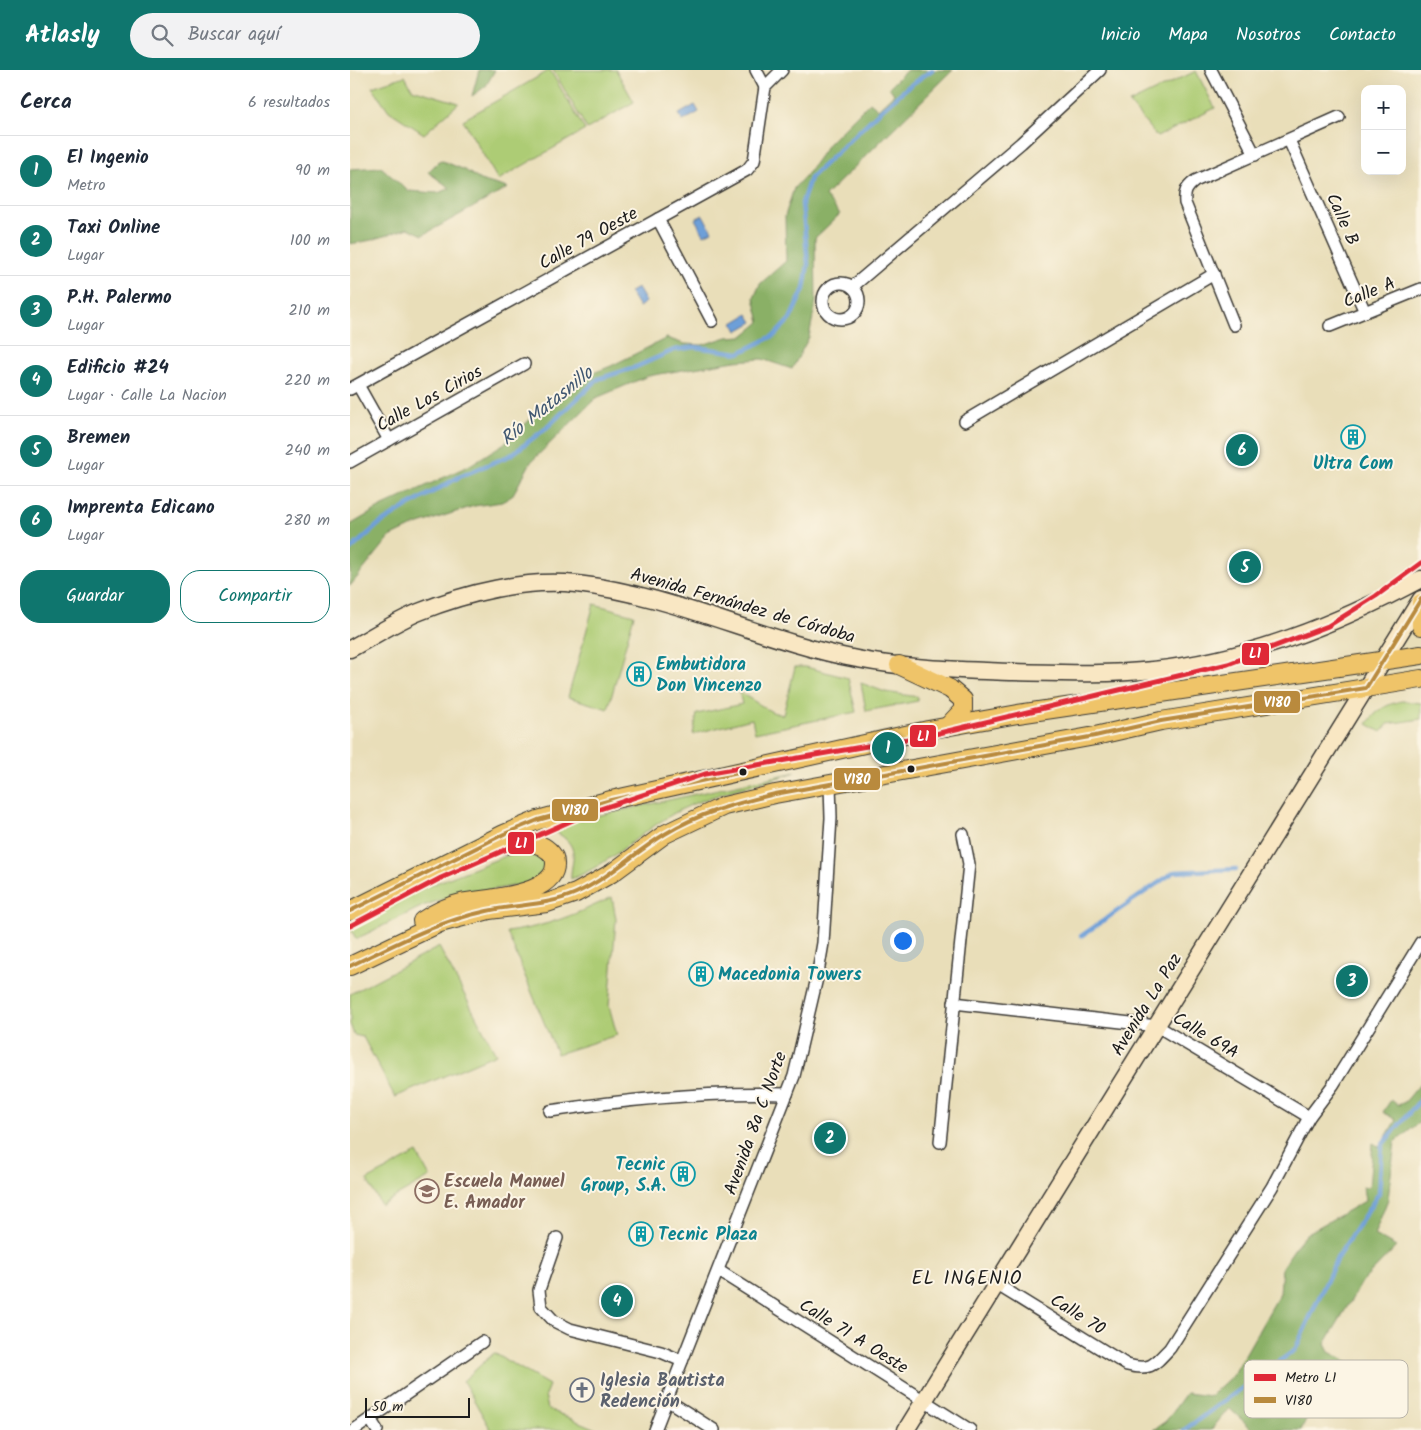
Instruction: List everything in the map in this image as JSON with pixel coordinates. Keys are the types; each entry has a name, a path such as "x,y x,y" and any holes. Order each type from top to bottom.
{"main road":[{"name":"Avenida Fernández de Córdoba","path":"350,650 418,612 471,595 530,584 575,584 624,591 673,604 799,646 856,659 936,670 1081,674 1154,670 1194,664 1253,650 1314,630 1376,603 1421,579"},
{"path":"1421,601 1421,626"},
{"name":"Avenida La Paz","path":"906,1430 1421,601"},
{"path":"350,911 464,854 538,820 612,800 1018,714 1421,655"},
{"path":"899,665 950,689 963,700 964,710 947,728"},
{"path":"350,966 440,922 489,910 547,903 576,893 612,873 665,834 724,806 830,784 1095,736 1161,721 1421,679"},
{"path":"374,954 439,911 460,903 533,889 548,880 555,868 551,853 537,843 504,845 464,854"}],"street":[{"path":"756,70 765,86 782,70"},
{"path":"852,287 1021,143 1100,70"},
{"path":"1211,70 1255,155"},
{"name":"Calle 79 Oeste","path":"354,387 747,170 754,161 765,86"},
{"path":"1234,325 1185,203 1184,193 1195,181 1339,118"},
{"name":"Calle B","path":"1289,140 1365,312"},
{"path":"658,219 712,321"},
{"path":"966,422 1214,274"},
{"name":"Calle A","path":"1330,326 1421,289"},
{"name":"Calle Los Cirios","path":"350,462 524,364"},
{"path":"354,387 388,440"},
{"name":"Avenida 8a C Norte","path":"655,1430 719,1271 787,1094 798,1058 818,978 822,950 831,818 830,784"},
{"path":"940,1142 969,864 963,834"},
{"path":"1309,1117 1333,1085 1421,942"},
{"name":"Calle 69A","path":"954,1003 1157,1026 1309,1117"},
{"path":"550,1111 611,1102 731,1092 787,1094"},
{"name":"Calle 70","path":"996,1284 1127,1365 1142,1369 1155,1364 1170,1348 1272,1187 1309,1117"},
{"path":"557,1238 539,1290 541,1307 554,1321 570,1329 660,1352 682,1361"},
{"name":"Calle 71 A Oeste","path":"719,1271 970,1430"},
{"path":"354,1430 482,1342"},
{"path":"667,1400 714,1430"},
{"path":"370,1420 377,1430"}],"green space":[{"path":"479,70 495,70 486,86 472,96"},
{"path":"550,70 585,130 498,180 463,120"},
{"path":"553,70 616,70 634,102 587,129"},
{"path":"907,70 953,70 825,196 840,214 815,238 816,301 809,337 792,369 762,359 735,361 648,376 596,398 531,462 512,496 502,502 474,506 413,526 390,537 350,586 350,525 379,508 470,465 508,441 549,401 593,373 667,338 684,344 702,345 727,337 743,336 760,322 754,298 760,284 786,261 785,216 794,188 807,174 829,143 870,102 878,109 894,94 889,87"},
{"path":"1196,71 1215,108 1157,137 1129,103"},
{"path":"405,76 412,89 459,103 424,134 389,111 372,87"},
{"path":"440,160 465,170 480,180 508,188 423,235 408,228 372,240 350,244 350,169 381,167 408,191 438,193 450,188 428,172"},
{"path":"594,604 634,615 608,709 568,697"},
{"path":"795,667 806,667 848,678 856,712 755,733 752,719 693,734 697,714 742,704 739,692 772,712 783,715"},
{"path":"861,683 885,692 918,697 918,701 866,711"},
{"path":"1402,701 1421,703 1421,719 1388,724 1381,732 1367,724 1382,709"},
{"path":"796,772 722,793 680,810 600,865 571,879 573,850 559,834 546,827"},
{"path":"508,855 526,855 542,860 547,871 537,882 449,897 423,906 356,939 350,927 350,920 385,903"},
{"path":"612,897 616,919 609,1006 617,1035 557,1054 507,932 535,927 561,919"},
{"path":"439,947 496,1054 395,1097 363,1037 354,1035 350,1024 350,994"},
{"path":"1421,1083 1421,1121 1395,1142 1388,1199 1374,1235 1396,1247 1362,1282 1325,1344 1329,1352 1345,1360 1244,1360 1244,1418 1307,1418 1301,1430 1253,1430 1229,1408 1211,1430 1153,1430 1166,1421 1186,1393 1210,1396 1234,1374 1280,1293 1282,1267 1299,1242 1306,1234 1365,1201 1363,1187 1369,1187 1373,1143 1380,1147 1396,1120 1383,1112 1391,1100 1398,1105 1405,1102"},
{"path":"417,1153 430,1177 381,1205 367,1180"},
{"path":"494,1353 549,1385 545,1395 548,1409 598,1430 491,1430 463,1381"}],"water":[{"path":"695,105 699,112 683,121 679,114"},
{"path":"703,215 712,231 704,235 695,219"},
{"path":"638,288 646,302 639,307 630,292"},
{"path":"748,314 753,322 737,331 733,323"}],"waterway":[{"name":"Río Matasnillo","path":"350,550 379,524 408,506 459,477 511,455 545,429 598,379 636,367 674,350 695,347 739,353 775,335 790,319 804,289 808,264 802,203 810,178 881,110 909,86 932,70"},
{"path":"1081,936 1174,872 1236,869"},
{"path":"1281,1360 1295,1350 1337,1258 1379,1193 1382,1145 1421,1099"},
{"path":"1184,1430 1244,1387"}],"metro line":[{"name":"L1","path":"350,926 441,878 591,812 705,774 931,735 1228,664 1328,626 1376,596 1421,563"}],"transit line":[{"name":"V180","path":"350,966 417,934 451,921 487,911 543,903 576,893 610,873 665,834 691,820 718,809 747,801 775,794 1095,736 1161,721 1366,688 1421,599"},
{"name":"V180","path":"350,911 504,834 538,820 611,800 743,772"}],"place":[{"name":"Ultra Com","path":"1353,437"},
{"name":"Imprenta Edicano","path":"1242,450"},
{"name":"Bremen","path":"1245,567"},
{"name":"Embutidora Don Vincenzo","path":"639,674"},
{"name":"El Ingenio","path":"888,748"},
{"name":"Macedonia Towers","path":"701,974"},
{"name":"P.H. Palermo","path":"1352,981"},
{"name":"Taxi Online","path":"830,1138"},
{"name":"Tecnic Group, S.A.","path":"683,1174"},
{"name":"Escuela Manuel E. Amador","path":"427,1191"},
{"name":"Tecnic Plaza","path":"641,1234"},
{"name":"Edificio #24","path":"617,1301"},
{"name":"Iglesia Bautista Redención","path":"582,1390"}],"district":[{"name":"EL INGENIO","path":"967,1277"}]}
